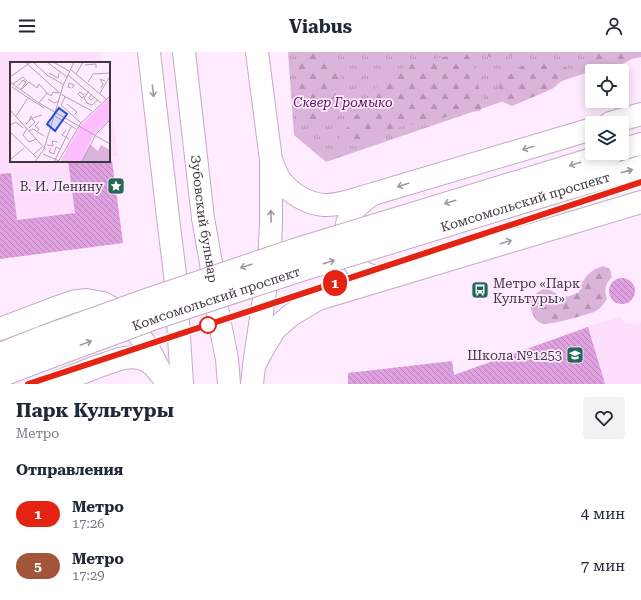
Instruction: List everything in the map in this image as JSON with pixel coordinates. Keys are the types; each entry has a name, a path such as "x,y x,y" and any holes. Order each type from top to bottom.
{"main road":[{"path":"149,52 168,226 175,274 172,383"},
{"name":"Зубовский бульвар","path":"184,52 203,218 218,314 227,359 229,384"},
{"path":"253,375 268,265 271,224 271,160 257,52"},
{"path":"629,117 641,114"},
{"path":"271,160 279,179 288,189 299,197 312,203 324,205 338,204 585,130"},
{"path":"629,148 641,144"},
{"name":"Комсомольский проспект","path":"0,354 42,337 149,299 294,250 589,160"},
{"name":"Комсомольский проспект","path":"0,376 158,317 324,263 641,167"},
{"path":"372,194 358,205 348,220 345,232 347,246 352,260 360,270 368,275 389,277"},
{"path":"253,375 264,347 275,329 290,315 318,299 641,202"},
{"path":"0,329 72,302 86,300 103,303 114,309 129,322 172,383"},
{"path":"52,384 120,359 132,357 150,362 172,383"}],"shaded area":[{"path":"0,52 100,52 101,62 10,62 10,162 110,162 110,121 113,120 118,156 112,157 123,243 0,259"},
{"name":"Школа №1253","path":"621,317 625,324 641,322 641,384 458,384 455,374 589,326"}],"green space":[{"name":"Сквер Громыко","path":"288,52 641,52 641,54 612,64 585,64 585,73 326,162 294,135"},
{"path":"300,52 327,52 332,65 344,81 322,127 311,129 301,98 296,64"},
{"path":"464,52 472,60 480,92 485,101 480,111 469,112 383,132 353,146 338,140 382,79 413,64"},
{"path":"487,52 527,52 499,58 489,57"},
{"path":"596,52 641,52 641,57 632,59 622,64 592,64"},
{"path":"557,61 566,68 564,79 552,89 512,106 503,102 499,81 524,65"},
{"path":"603,266 610,269 612,277 606,287 607,299 598,310 579,317 547,324 537,321 533,314 530,299 537,292 543,289 549,289 563,297 579,292 580,287 587,275"}],"building":[{"path":"112,161 123,243 0,259 0,174 11,173 17,220 75,213 68,162"},
{"path":"622,278 631,282 635,291 631,300 622,304 613,300 609,291 613,282"},
{"name":"Школа №1253","path":"588,327 605,384 348,384 348,373 452,361 454,375"}],"metro line":[{"name":"1","path":"28,384 641,182"}],"place":[{"name":"В. И. Ленину","path":"116,186"},
{"name":"Метро «Парк Культуры»","path":"480,290"},
{"name":"Школа №1253","path":"575,355"}]}
